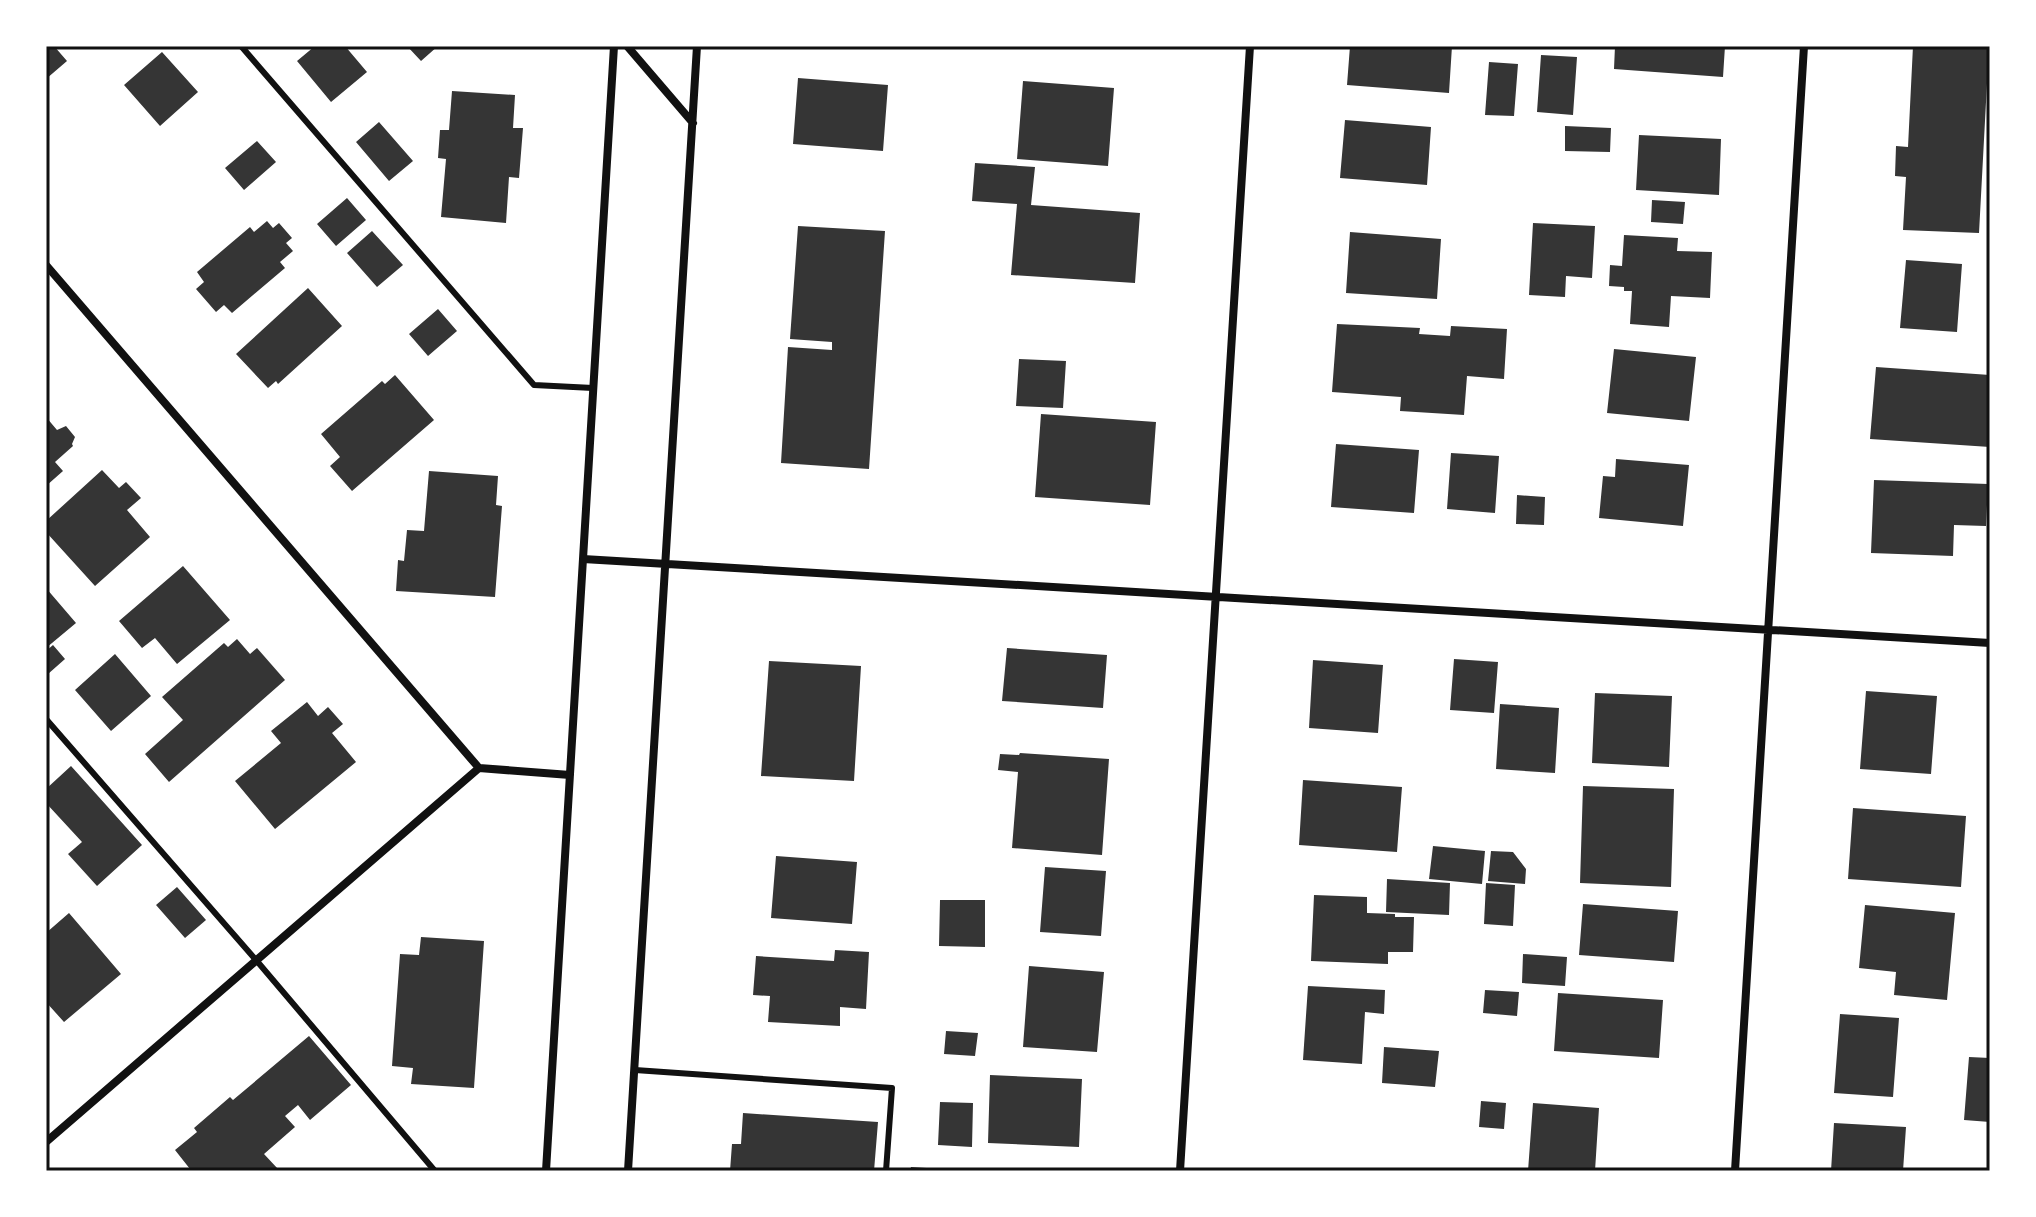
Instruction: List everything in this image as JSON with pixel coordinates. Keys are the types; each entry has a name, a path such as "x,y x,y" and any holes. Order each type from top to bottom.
{"street":[{"path":"546,1171 614,46"},
{"path":"627,46 693,123"},
{"path":"628,1171 697,46"},
{"path":"1180,1171 1250,46"},
{"path":"1735,1171 1804,46"},
{"path":"46,265 479,768 570,775"},
{"path":"583,559 1990,643"},
{"path":"46,1142 479,768"}],"lane":[{"path":"241,46 534,385 593,388"},
{"path":"46,719 435,1171"},
{"path":"635,1070 892,1088 886,1171"}],"building":[{"path":"46,46 54,46 67,61 46,79"},
{"path":"315,46 345,46 367,72 331,102 297,61"},
{"path":"407,46 438,46 421,61"},
{"path":"1350,46 1452,46 1449,93 1347,85"},
{"path":"1615,46 1725,46 1723,77 1614,69"},
{"path":"1913,46 1989,46 1979,233 1903,230 1906,177 1895,176 1896,146 1908,147"},
{"path":"162,52 198,92 160,126 124,85"},
{"path":"1541,55 1577,57 1573,115 1537,112"},
{"path":"1489,62 1518,64 1514,116 1485,115"},
{"path":"798,78 888,85 883,151 793,144"},
{"path":"1023,81 1114,88 1108,166 1017,159"},
{"path":"452,91 515,95 513,128 523,128 519,178 509,177 506,223 441,217 446,159 438,158 440,130 449,130"},
{"path":"1345,120 1431,127 1427,185 1340,178"},
{"path":"379,122 413,161 389,181 356,142"},
{"path":"1565,126 1611,128 1610,152 1565,151"},
{"path":"1639,135 1721,139 1719,195 1636,190"},
{"path":"257,141 276,162 244,190 225,168"},
{"path":"975,163 1035,167 1031,205 1140,213 1135,283 1011,275 1017,204 972,201"},
{"path":"347,198 366,220 336,246 317,224"},
{"path":"1652,200 1685,202 1683,224 1651,222"},
{"path":"267,221 273,228 279,223 292,238 286,243 293,251 280,262 285,268 232,313 224,305 216,312 196,289 204,282 197,272 250,227 254,232"},
{"path":"1533,223 1595,226 1592,278 1566,276 1565,297 1529,295"},
{"path":"798,226 885,231 869,469 781,463 788,347 832,350 832,342 790,339"},
{"path":"372,231 403,265 377,287 347,253"},
{"path":"1350,232 1441,239 1437,299 1346,293"},
{"path":"1624,235 1678,238 1677,251 1712,252 1710,298 1671,296 1669,327 1630,324 1632,291 1609,286 1610,265 1622,266"},
{"path":"1906,260 1962,264 1957,332 1900,328"},
{"path":"308,288 342,326 278,384 276,381 268,388 236,354"},
{"path":"438,309 457,331 428,356 409,334"},
{"path":"1337,324 1420,328 1419,334 1450,336 1451,326 1507,329 1504,379 1467,376 1464,415 1400,411 1401,397 1332,392"},
{"path":"1614,349 1696,357 1689,421 1607,413"},
{"path":"1019,359 1066,361 1063,408 1016,406"},
{"path":"1876,367 1990,375 1990,447 1870,439"},
{"path":"395,375 434,420 352,491 330,466 340,457 321,434 382,381 385,384"},
{"path":"1041,414 1156,422 1150,505 1035,497"},
{"path":"46,417 57,430 66,426 75,437 73,446 55,462 63,471 46,486"},
{"path":"1336,444 1419,450 1414,513 1331,507"},
{"path":"1451,453 1499,456 1495,513 1447,509"},
{"path":"1616,459 1689,465 1683,526 1599,518 1603,476 1615,477"},
{"path":"102,470 119,488 126,482 141,498 127,510 150,537 95,586 46,532 46,521"},
{"path":"429,471 498,476 496,505 502,506 495,597 396,591 398,560 404,561 407,530 424,531"},
{"path":"1874,480 1988,484 1986,526 1954,525 1953,556 1871,553"},
{"path":"1517,495 1545,497 1544,525 1516,524"},
{"path":"183,566 230,620 177,664 155,638 142,648 119,621"},
{"path":"46,588 76,623 46,648"},
{"path":"237,639 250,654 257,648 285,680 169,782 145,754 183,720 162,697 224,643 228,647"},
{"path":"53,645 65,659 48,674 46,651"},
{"path":"1007,648 1107,655 1103,708 1002,701"},
{"path":"115,654 151,696 111,731 75,690"},
{"path":"1454,659 1498,662 1494,713 1450,710"},
{"path":"1313,660 1383,665 1378,733 1309,728"},
{"path":"769,661 861,666 854,781 761,776"},
{"path":"1866,691 1937,696 1931,774 1860,769"},
{"path":"1595,693 1672,696 1669,767 1592,763"},
{"path":"307,702 318,716 328,707 343,724 332,733 356,762 275,829 235,781 281,743 271,731"},
{"path":"1500,704 1559,708 1555,773 1496,769"},
{"path":"1000,754 1109,759 1102,855 1012,848 1018,772 998,770"},
{"path":"71,766 142,845 97,886 68,854 82,842 46,803 46,789"},
{"path":"1303,780 1402,787 1397,852 1299,845"},
{"path":"1583,786 1674,789 1671,887 1580,883"},
{"path":"1853,808 1966,816 1961,887 1848,879"},
{"path":"1433,846 1485,851 1482,884 1429,879"},
{"path":"1491,851 1513,852 1526,869 1525,884 1488,881"},
{"path":"776,856 857,862 852,924 771,918"},
{"path":"1045,867 1106,871 1101,936 1040,932"},
{"path":"1387,879 1450,883 1449,915 1386,912"},
{"path":"1486,883 1515,885 1513,926 1484,924"},
{"path":"177,887 206,920 185,938 156,905"},
{"path":"1314,895 1367,897 1367,913 1414,917 1413,952 1388,952 1388,964 1311,961"},
{"path":"940,900 985,900 985,947 939,946"},
{"path":"1583,904 1678,911 1674,962 1579,955"},
{"path":"1865,905 1955,913 1947,1000 1894,995 1896,972 1859,968"},
{"path":"69,913 121,974 64,1022 46,1002 46,933"},
{"path":"421,937 484,941 474,1088 411,1084 413,1068 392,1066 400,954 419,955"},
{"path":"835,950 869,952 866,1009 840,1007 840,1026 768,1022 770,996 753,995 756,956 834,961"},
{"path":"1523,954 1567,957 1565,986 1522,983"},
{"path":"1029,966 1104,972 1097,1052 1023,1047"},
{"path":"1308,986 1385,990 1384,1014 1365,1012 1362,1064 1303,1060"},
{"path":"1485,990 1519,992 1517,1016 1483,1013"},
{"path":"1558,993 1663,1000 1659,1058 1554,1051"},
{"path":"1840,1014 1899,1018 1893,1097 1834,1093"},
{"path":"946,1031 978,1033 975,1056 944,1054"},
{"path":"309,1036 351,1085 310,1120 298,1105 285,1116 295,1127 264,1154 278,1169 188,1171 190,1169 175,1150 197,1132 194,1128 230,1097 233,1100"},
{"path":"1384,1047 1439,1051 1435,1087 1382,1083"},
{"path":"1969,1057 1990,1058 1990,1122 1964,1120"},
{"path":"990,1075 1082,1079 1079,1147 988,1143"},
{"path":"1481,1101 1506,1103 1504,1129 1479,1127"},
{"path":"940,1102 973,1103 972,1147 938,1145"},
{"path":"1533,1103 1599,1108 1595,1171 1528,1171"},
{"path":"743,1113 878,1122 874,1171 730,1171 732,1144 741,1144"},
{"path":"1834,1123 1906,1127 1903,1171 1831,1171"},
{"path":"911,1167 942,1169 942,1171 910,1171"}]}
